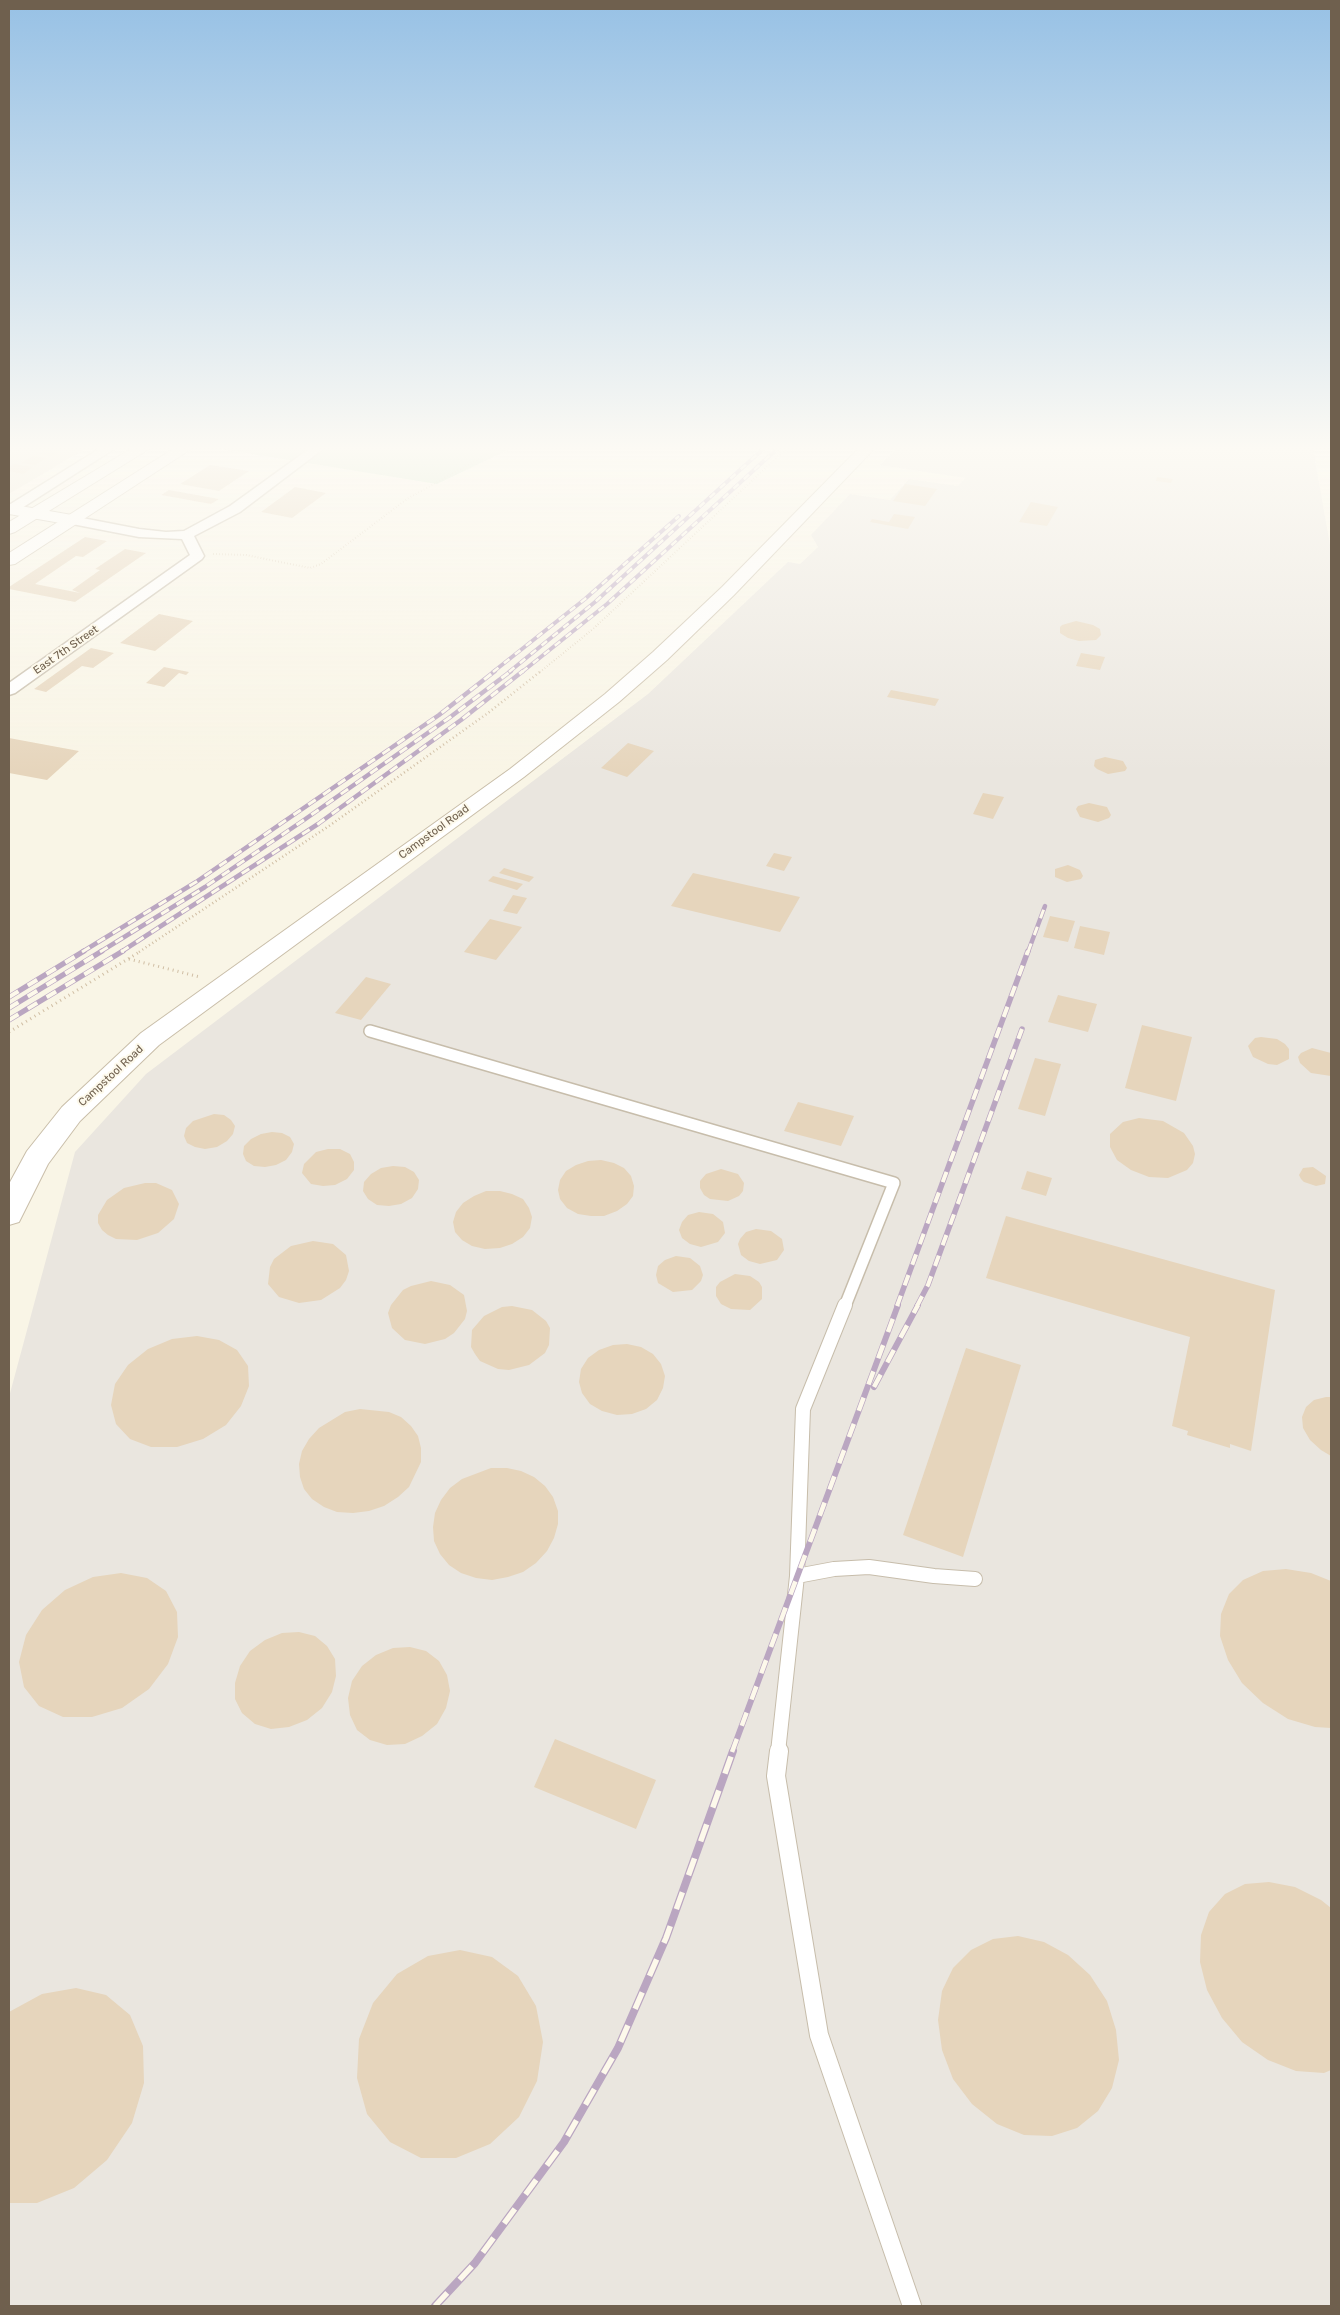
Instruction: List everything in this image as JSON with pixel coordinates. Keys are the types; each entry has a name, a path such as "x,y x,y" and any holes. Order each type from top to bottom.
{"main road":[{"name":"Campstool Road","path":"9,1214 16,1196 37,1158 71,1114 150,1039 517,773 612,698 660,656 761,557"}],"street":[{"name":"East 7th Street","path":"9,690 141,598 196,557"}],"lane":[{"path":"370,1031 894,1183 803,1409 797,1576 776,1776 819,2035 912,2306"},
{"path":"797,1576 834,1569 869,1567 934,1576 974,1579"}],"path":[{"path":"256,557 310,568 321,564 330,557"},
{"path":"9,1032 129,958 329,826 488,712 593,629 670,557"},
{"path":"129,958 225,984"}],"shaded area":[{"path":"807,557 1331,557 1331,2306 9,2306 9,1397 75,1152 146,1074 648,694 788,562 800,564"}],"building":[{"path":"55,557 74,557 35,584 80,593 72,590 100,570 95,569 113,557 140,557 75,602 9,589 9,587"},
{"path":"159,614 193,621 155,651 120,643"},
{"path":"1076,621 1093,625 1100,629 1101,635 1096,640 1079,641 1068,638 1060,633 1062,625"},
{"path":"91,648 114,653 93,668 82,666 46,692 34,689"},
{"path":"1081,653 1105,657 1100,670 1076,666"},
{"path":"164,667 189,672 186,675 179,673 164,687 146,683"},
{"path":"891,690 939,699 935,706 887,697"},
{"path":"9,738 79,751 47,780 9,773"},
{"path":"628,743 654,751 627,777 601,768"},
{"path":"1105,757 1123,761 1127,768 1125,771 1108,774 1097,769 1094,766 1095,760"},
{"path":"983,793 1004,797 993,819 973,814"},
{"path":"1089,803 1107,807 1111,815 1109,818 1098,822 1080,817 1076,809 1078,806"},
{"path":"774,853 792,857 784,871 766,866"},
{"path":"1068,865 1080,870 1083,876 1081,879 1067,882 1055,877 1055,869"},
{"path":"504,868 534,877 529,882 499,873"},
{"path":"693,873 800,897 780,932 671,906"},
{"path":"493,876 523,884 517,890 488,881"},
{"path":"513,895 527,898 517,914 503,911"},
{"path":"1050,916 1075,921 1068,942 1043,937"},
{"path":"490,919 522,927 496,960 464,952"},
{"path":"1080,926 1110,932 1104,955 1074,948"},
{"path":"366,977 391,984 361,1020 335,1013"},
{"path":"1058,995 1097,1004 1088,1032 1048,1022"},
{"path":"1142,1025 1192,1037 1176,1101 1125,1088"},
{"path":"1255,1038 1277,1039 1285,1044 1289,1049 1289,1059 1277,1065 1268,1064 1253,1057 1248,1046"},
{"path":"1312,1048 1331,1053 1331,1076 1311,1073 1300,1063 1298,1057 1301,1053"},
{"path":"1035,1058 1061,1064 1045,1116 1018,1109"},
{"path":"798,1102 854,1116 841,1146 784,1131"},
{"path":"214,1114 224,1115 235,1126 233,1134 227,1141 217,1147 205,1149 187,1143 184,1136 186,1128 193,1121"},
{"path":"1139,1118 1163,1121 1184,1133 1193,1146 1195,1154 1193,1163 1187,1170 1168,1178 1149,1177 1131,1170 1117,1160 1110,1147 1110,1134 1123,1122"},
{"path":"282,1133 290,1137 294,1144 292,1152 286,1160 276,1165 265,1167 254,1166 246,1161 243,1154 244,1146 251,1139 261,1134"},
{"path":"340,1149 350,1154 354,1162 354,1170 347,1179 335,1185 311,1184 302,1173 304,1164 316,1152"},
{"path":"601,1160 624,1168 631,1176 634,1186 633,1196 627,1204 617,1211 604,1216 578,1214 567,1208 560,1199 558,1190 560,1180 566,1171 588,1161"},
{"path":"405,1167 414,1172 419,1180 418,1189 412,1198 401,1204 377,1205 368,1199 363,1191 364,1182 371,1174 381,1168"},
{"path":"1313,1167 1326,1176 1325,1184 1316,1186 1301,1179 1299,1175 1303,1168"},
{"path":"721,1169 738,1174 744,1183 743,1191 739,1196 728,1201 710,1199 704,1195 700,1188 700,1181 706,1174"},
{"path":"1027,1171 1052,1178 1046,1196 1021,1189"},
{"path":"145,1183 156,1183 172,1190 179,1204 174,1219 158,1233 137,1240 116,1239 108,1235 98,1223 98,1215 107,1200 124,1188"},
{"path":"486,1191 500,1191 512,1194 523,1199 529,1208 532,1217 530,1228 523,1237 512,1244 500,1248 485,1249 472,1246 462,1240 455,1232 453,1222 456,1212 463,1203"},
{"path":"699,1212 713,1214 723,1222 725,1233 718,1242 701,1247 690,1244 682,1238 679,1230 682,1222 688,1215"},
{"path":"1006,1216 1275,1290 1251,1451 1230,1444 1230,1448 1187,1435 1188,1431 1172,1426 1190,1337 986,1278"},
{"path":"756,1229 771,1231 782,1239 784,1250 777,1260 760,1264 749,1261 741,1255 738,1244 740,1239 746,1232"},
{"path":"313,1241 333,1244 346,1255 349,1271 346,1280 340,1288 321,1300 299,1303 279,1297 268,1284 270,1267 274,1259 291,1246"},
{"path":"676,1256 690,1258 700,1266 703,1275 701,1281 692,1290 673,1292 658,1283 656,1275 658,1266 665,1260"},
{"path":"735,1274 750,1276 759,1282 762,1287 762,1299 750,1310 731,1309 721,1304 716,1296 716,1287 720,1282"},
{"path":"431,1281 450,1285 464,1295 467,1311 465,1319 454,1333 445,1339 425,1344 405,1340 392,1328 388,1313 391,1305 403,1290"},
{"path":"512,1306 532,1310 546,1321 550,1328 549,1345 545,1353 529,1365 509,1370 498,1369 480,1361 475,1354 471,1347 472,1330 484,1316 502,1307"},
{"path":"197,1336 219,1340 237,1350 248,1366 249,1386 241,1406 226,1425 203,1439 177,1447 151,1447 130,1439 116,1424 111,1405 115,1384 128,1365 148,1349 172,1339"},
{"path":"627,1344 641,1347 653,1354 661,1364 665,1376 663,1388 657,1400 646,1409 632,1414 617,1415 602,1411 590,1404 582,1393 579,1382 581,1369 588,1358 599,1350 613,1345"},
{"path":"966,1348 1021,1365 963,1557 903,1535"},
{"path":"1331,1397 1331,1456 1310,1440 1303,1428 1302,1417 1306,1407 1314,1400"},
{"path":"360,1409 389,1412 401,1417 418,1436 421,1448 421,1462 409,1487 384,1506 369,1511 337,1512 324,1507 312,1499 304,1489 300,1477 299,1464 302,1451 309,1439 319,1428 345,1412"},
{"path":"491,1468 507,1468 521,1471 534,1477 545,1486 553,1497 558,1511 558,1524 554,1538 547,1551 536,1563 523,1572 492,1580 476,1578 461,1573 449,1565 440,1554 434,1541 433,1527 435,1513 441,1500 450,1488 462,1479"},
{"path":"1286,1569 1311,1573 1331,1581 1331,1728 1315,1727 1288,1719 1263,1703 1242,1683 1228,1660 1220,1636 1221,1614 1229,1594 1243,1580 1263,1571"},
{"path":"121,1573 147,1578 166,1591 177,1612 178,1637 168,1664 149,1689 122,1708 92,1717 63,1717 39,1706 24,1687 19,1662 26,1635 42,1610 65,1590 93,1577"},
{"path":"299,1632 315,1636 327,1646 335,1659 336,1676 332,1692 322,1708 307,1720 289,1727 271,1729 255,1724 242,1713 235,1699 235,1683 240,1666 250,1651 265,1640 282,1633"},
{"path":"410,1647 426,1651 439,1661 447,1675 450,1691 446,1708 437,1724 422,1736 405,1744 387,1745 370,1740 357,1730 350,1715 348,1698 352,1681 362,1666 376,1655 393,1648"},
{"path":"555,1739 656,1780 636,1829 534,1787"},
{"path":"1269,1882 1295,1887 1321,1900 1331,1908 1331,2070 1324,2073 1296,2071 1268,2060 1242,2042 1222,2018 1207,1990 1200,1962 1201,1935 1209,1912 1225,1894 1245,1884"},
{"path":"1018,1936 1044,1942 1068,1955 1090,1975 1107,2001 1116,2030 1119,2060 1112,2088 1098,2111 1077,2128 1052,2136 1024,2135 997,2124 972,2104 953,2079 942,2050 938,2020 942,1991 953,1968 971,1950 993,1939"},
{"path":"460,1950 492,1957 518,1976 536,2006 543,2042 537,2081 519,2117 490,2144 456,2158 421,2158 390,2142 367,2114 357,2078 359,2039 373,2003 397,1974 428,1956"},
{"path":"76,1988 106,1995 130,2015 143,2046 144,2083 132,2123 107,2160 74,2188 37,2203 9,2203 9,2012 42,1994"}],"railway":[{"path":"493,672 585,599 633,557"},
{"path":"509,672 595,602 644,557"},
{"path":"522,672 607,604 659,557"},
{"path":"82,952 196,882 439,715 495,671"},
{"path":"100,952 205,887 304,820 449,718 511,671"},
{"path":"121,952 318,824 461,720 523,671"},
{"path":"1028,952 1045,906"},
{"path":"9,997 84,951"},
{"path":"9,1008 102,951"},
{"path":"9,1020 123,951"},
{"path":"897,1306 1028,951"},
{"path":"917,1306 928,1285 1022,1029"},
{"path":"732,1752 898,1305"},
{"path":"874,1387 918,1305"},
{"path":"435,2306 475,2263 564,2142 618,2048 666,1938 733,1751"}]}
